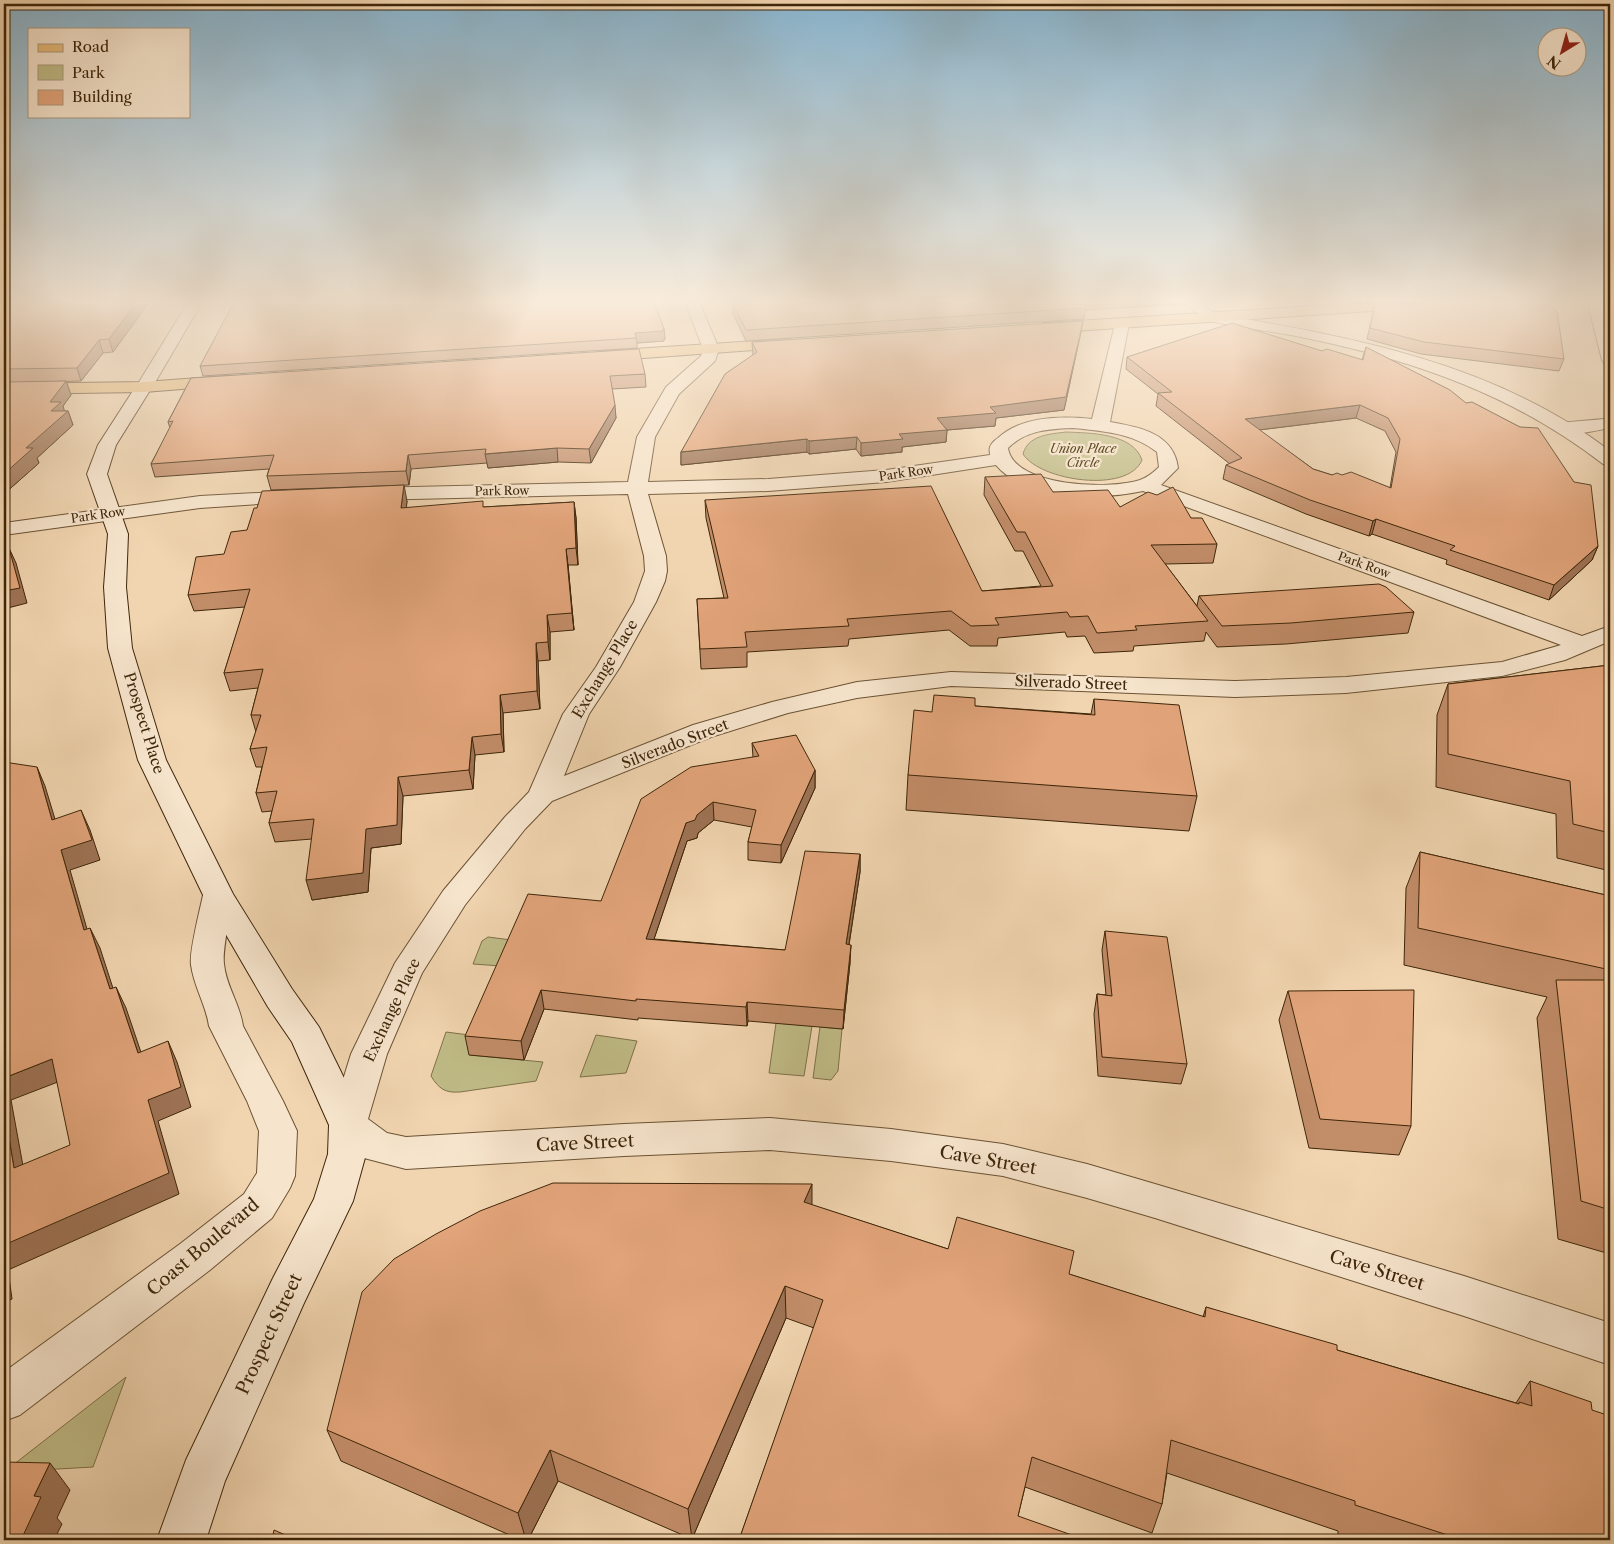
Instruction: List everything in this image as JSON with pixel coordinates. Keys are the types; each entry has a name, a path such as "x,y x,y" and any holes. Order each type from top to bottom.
{"main road":[{"path":"4,389 144,387 237,380"},
{"path":"4,402 58,400 144,387"}],"street":[{"name":"Prospect Place","path":"150,376 107,445 97,474 118,534 115,587 120,648 152,760 218,895 280,998 307,1036 348,1125"},
{"name":"Exchange Place","path":"348,1125 370,1054 407,971 454,898 516,823 542,795 576,714 608,667 645,602 656,571 655,556 637,489 646,438 672,391 688,376"},
{"path":"1100,425 1111,376"},
{"path":"1453,376 1525,405 1565,428 1610,460"},
{"path":"1565,428 1588,427 1610,423"},
{"path":"1055,424 1100,425 1124,430 1145,438 1163,449 1168,457 1168,468 1160,478 1144,485 1119,490 1089,491 1059,488 1032,480 1012,470 1001,459 999,447 1008,437 1024,429 1055,424"},
{"name":"Park Row","path":"355,494 768,485 886,476 1001,459"},
{"name":"Park Row","path":"1144,485 1584,646"},
{"name":"Park Row","path":"4,529 200,502 316,496"},
{"name":"Silverado Street","path":"542,795 702,731 781,707 857,690 951,679 1235,690 1346,686 1502,669 1584,646 1610,633"},
{"name":"Coast Boulevard","path":"4,1399 221,1236 258,1206 276,1176 278,1131 266,1101 226,1026 224,1014 206,963 218,895"},
{"name":"Cave Street","path":"348,1125 378,1147 406,1153 770,1134 891,1145 1003,1160 1087,1181 1155,1201 1464,1296 1610,1344"},
{"name":"Prospect Street","path":"182,1540 203,1476 288,1292 333,1201 347,1154 348,1125"}],"green space":[{"name":"Union Place Circle","path":"1066,432 1110,436 1130,444 1142,460 1134,471 1120,477 1103,480 1084,480 1064,477 1047,471 1032,463 1023,454 1035,439"},
{"path":"488,937 519,941 501,966 473,964 482,941"},
{"path":"776,1023 812,1026 804,1076 769,1073"},
{"path":"820,1027 842,1029 838,1071 831,1080 813,1078"},
{"path":"446,1032 477,1036 470,1055 543,1062 536,1081 460,1092 450,1092 443,1089 431,1076"},
{"path":"596,1035 637,1041 626,1073 580,1077"},
{"path":"126,1377 93,1467 4,1472"}],"building":[{"path":"221,376 610,376 615,405 589,449 557,448 485,454 486,449 408,455 406,471 267,476 274,455 151,464 173,421 168,422 191,378"},
{"path":"724,376 1071,376 1066,397 990,407 996,413 937,418 947,430 899,434 903,439 861,443 857,437 809,441 807,439 681,452"},
{"path":"1151,376 1423,376 1450,390 1466,403 1472,402 1520,427 1538,428 1574,482 1591,485 1598,546 1554,585 1450,550 1455,546 1376,519 1373,521 1310,500 1226,465 1242,458 1158,393 1172,392","holes":["1360,405 1388,418 1400,439 1391,488 1351,472 1342,475 1337,473 1332,475 1313,469 1245,419"]},
{"path":"66,381 50,402 61,402 51,411 68,411 26,448 33,448 4,474 4,382"},
{"path":"1041,474 1053,492 1108,490 1120,507 1148,492 1157,495 1173,487 1191,518 1202,518 1217,544 1151,545 1208,621 1135,626 1137,630 1097,633 1088,616 1070,617 1067,612 995,618 999,625 971,626 951,611 847,619 849,626 745,632 747,647 700,649 697,599 728,598 705,500 931,486 982,591 1053,586 1025,532 1017,532 985,477"},
{"path":"404,485 401,508 483,501 483,507 574,502 576,548 566,549 572,613 547,615 548,642 536,643 537,691 500,695 501,734 472,737 469,770 398,777 397,825 366,829 363,873 306,880 314,819 269,823 277,791 256,793 267,747 250,749 261,715 251,715 263,669 224,673 250,589 188,595 196,557 224,554 231,532 247,530 262,491"},
{"path":"9,548 20,588 4,591 4,549"},
{"path":"1379,584 1386,587 1414,612 1291,623 1222,626 1199,596"},
{"path":"1610,665 1610,833 1573,824 1570,781 1448,754 1448,684"},
{"path":"934,695 975,698 975,706 1095,715 1094,699 1179,705 1197,796 908,775 914,710 932,712"},
{"path":"796,735 815,770 781,845 748,842 756,810 713,802 697,815 695,820 686,823 646,939 785,950 805,851 860,854 846,944 851,945 844,1010 747,1002 746,1007 636,999 636,1001 541,990 521,1041 465,1036 528,894 601,901 641,799 691,767 759,756 752,743"},
{"path":"4,762 37,767 52,820 81,810 92,840 61,850 84,930 90,928 110,989 116,987 138,1053 168,1041 181,1087 148,1100 169,1173 4,1245 4,1108 14,1168 70,1145 52,1059 4,1078"},
{"path":"1420,852 1610,896 1610,1210 1581,1201 1556,980 1605,980 1606,969 1418,928"},
{"path":"1105,931 1167,937 1187,1064 1102,1057 1097,994 1112,996"},
{"path":"1414,990 1411,1126 1320,1119 1288,991"},
{"path":"553,1183 812,1184 804,1202 948,1249 957,1217 1074,1251 1069,1274 1205,1317 1206,1307 1337,1345 1337,1350 1519,1404 1519,1402 1532,1406 1530,1381 1591,1402 1592,1410 1610,1416 1610,1540 1463,1540 1355,1505 1355,1501 1171,1440 1162,1504 1032,1457 1018,1516 1086,1540 739,1540 823,1300 785,1286 688,1509 550,1450 518,1513 327,1430 362,1292 394,1259 436,1234 480,1211"},
{"path":"4,1462 50,1463 34,1496 41,1497 21,1540 4,1540"},
{"path":"274,1530 297,1540 272,1540"}]}
